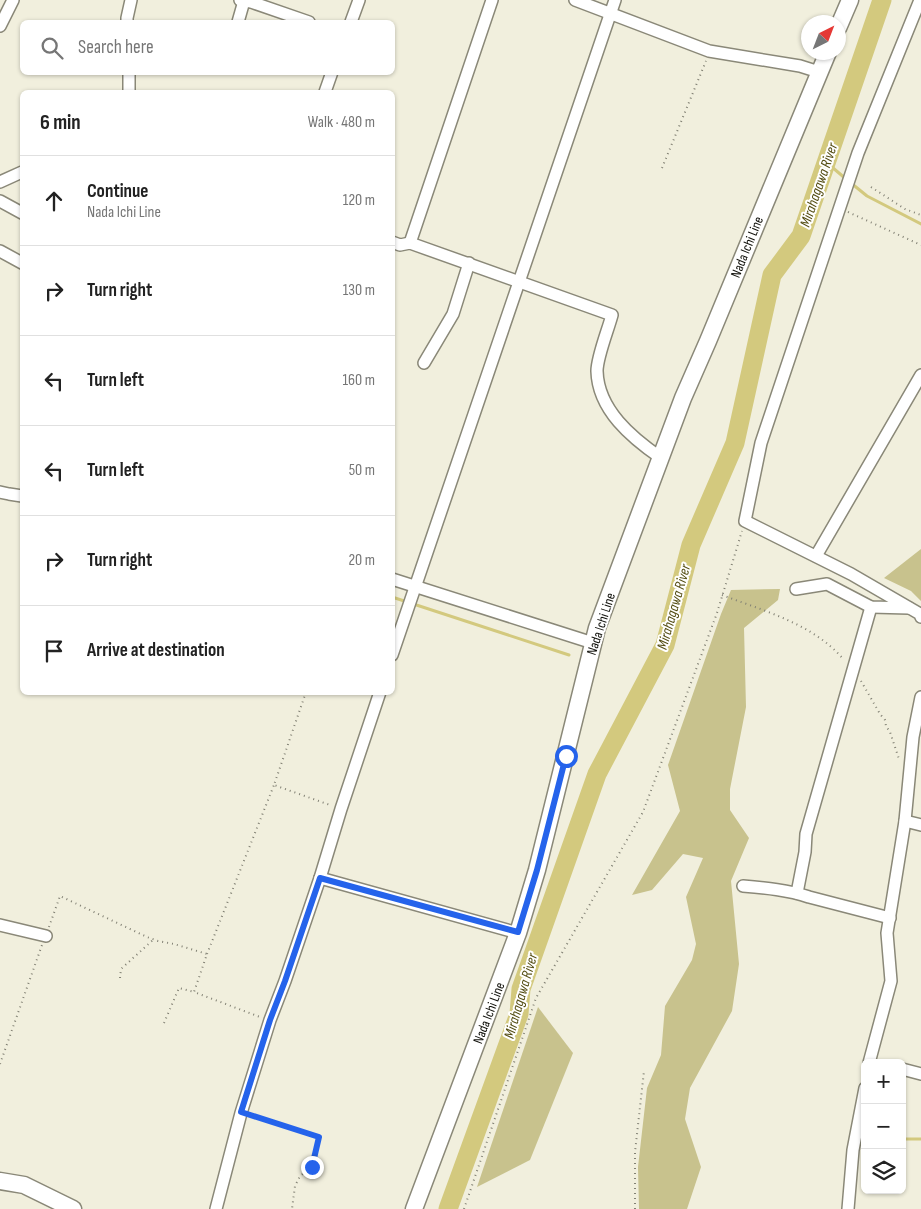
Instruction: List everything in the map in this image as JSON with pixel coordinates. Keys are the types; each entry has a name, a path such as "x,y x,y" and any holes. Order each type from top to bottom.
{"main road":[{"path":"844,15 850,0"},
{"name":"Nada Ichi Line","path":"414,1209 518,932 537,870 597,628 683,398 824,60"},
{"path":"0,1181 24,1185 73,1209"}],"street":[{"path":"0,26 13,0"},
{"path":"127,20 131,0"},
{"path":"352,20 359,0"},
{"path":"410,243 492,0"},
{"path":"575,0 709,51 800,66 819,72"},
{"path":"395,646 615,0"},
{"path":"920,0 850,175 760,443 745,521 852,574 911,608 920,614 921,617"},
{"path":"239,20 246,1 303,20"},
{"path":"129,75 129,90"},
{"path":"326,90 331,75"},
{"path":"0,182 20,173"},
{"path":"0,200 20,212"},
{"path":"395,243 400,245 410,243 612,315 597,371 602,397 622,426 661,458"},
{"path":"0,250 20,262"},
{"path":"424,363 453,314 469,263"},
{"path":"816,556 921,375"},
{"path":"0,492 20,496"},
{"path":"395,580 593,642"},
{"path":"796,588 827,584 871,607 911,608"},
{"path":"797,893 805,852 806,834 871,607"},
{"path":"216,1209 241,1112 270,1020 320,878 379,695"},
{"path":"873,1059 891,981 887,933 905,821 913,737 921,697"},
{"path":"905,821 921,825"},
{"path":"320,878 518,932"},
{"path":"743,886 797,893 890,918"},
{"path":"0,925 46,936"},
{"path":"906,1071 921,1074"},
{"path":"848,1209 854,1150 862,1104"}],"path":[{"path":"662,168 709,51"},
{"path":"871,187 906,209 921,215"},
{"path":"839,208 921,245"},
{"path":"464,1209 536,998 643,812 716,613 745,521"},
{"path":"194,992 207,954 274,785 305,695"},
{"path":"274,785 341,809"},
{"path":"0,1064 60,896 154,939 207,954"},
{"path":"120,978 121,969 154,939"},
{"path":"164,1023 179,988 270,1020"},
{"path":"635,1209 635,1152 644,1071"},
{"path":"241,1112 319,1137 312,1167 300,1176 295,1186 292,1209"}],"shaded area":[{"path":"921,549 921,601 911,591 884,578"},
{"path":"780,589 778,600 744,628 746,707 730,789 730,810 749,838 731,881 739,964 732,1011 690,1088 685,1119 701,1167 687,1209 639,1209 638,1167 647,1088 661,1055 665,1006 692,960 696,944 686,897 703,858 683,854 652,890 632,895 680,811 668,765 731,590"},
{"path":"538,1007 573,1053 530,1160 477,1187"}],"waterway":[{"name":"Mirahagawa River","path":"448,1209 519,1014 521,989 597,774 665,645 691,545 735,443 772,275 801,236 882,0"},
{"path":"826,162 846,179"},
{"path":"851,183 867,196 921,224"},
{"path":"395,598 569,655"},
{"path":"906,1139 921,1139"}],"route":[{"path":"312,1167 319,1137 241,1112 270,1020 320,878 518,932 537,870 566,756"}]}
